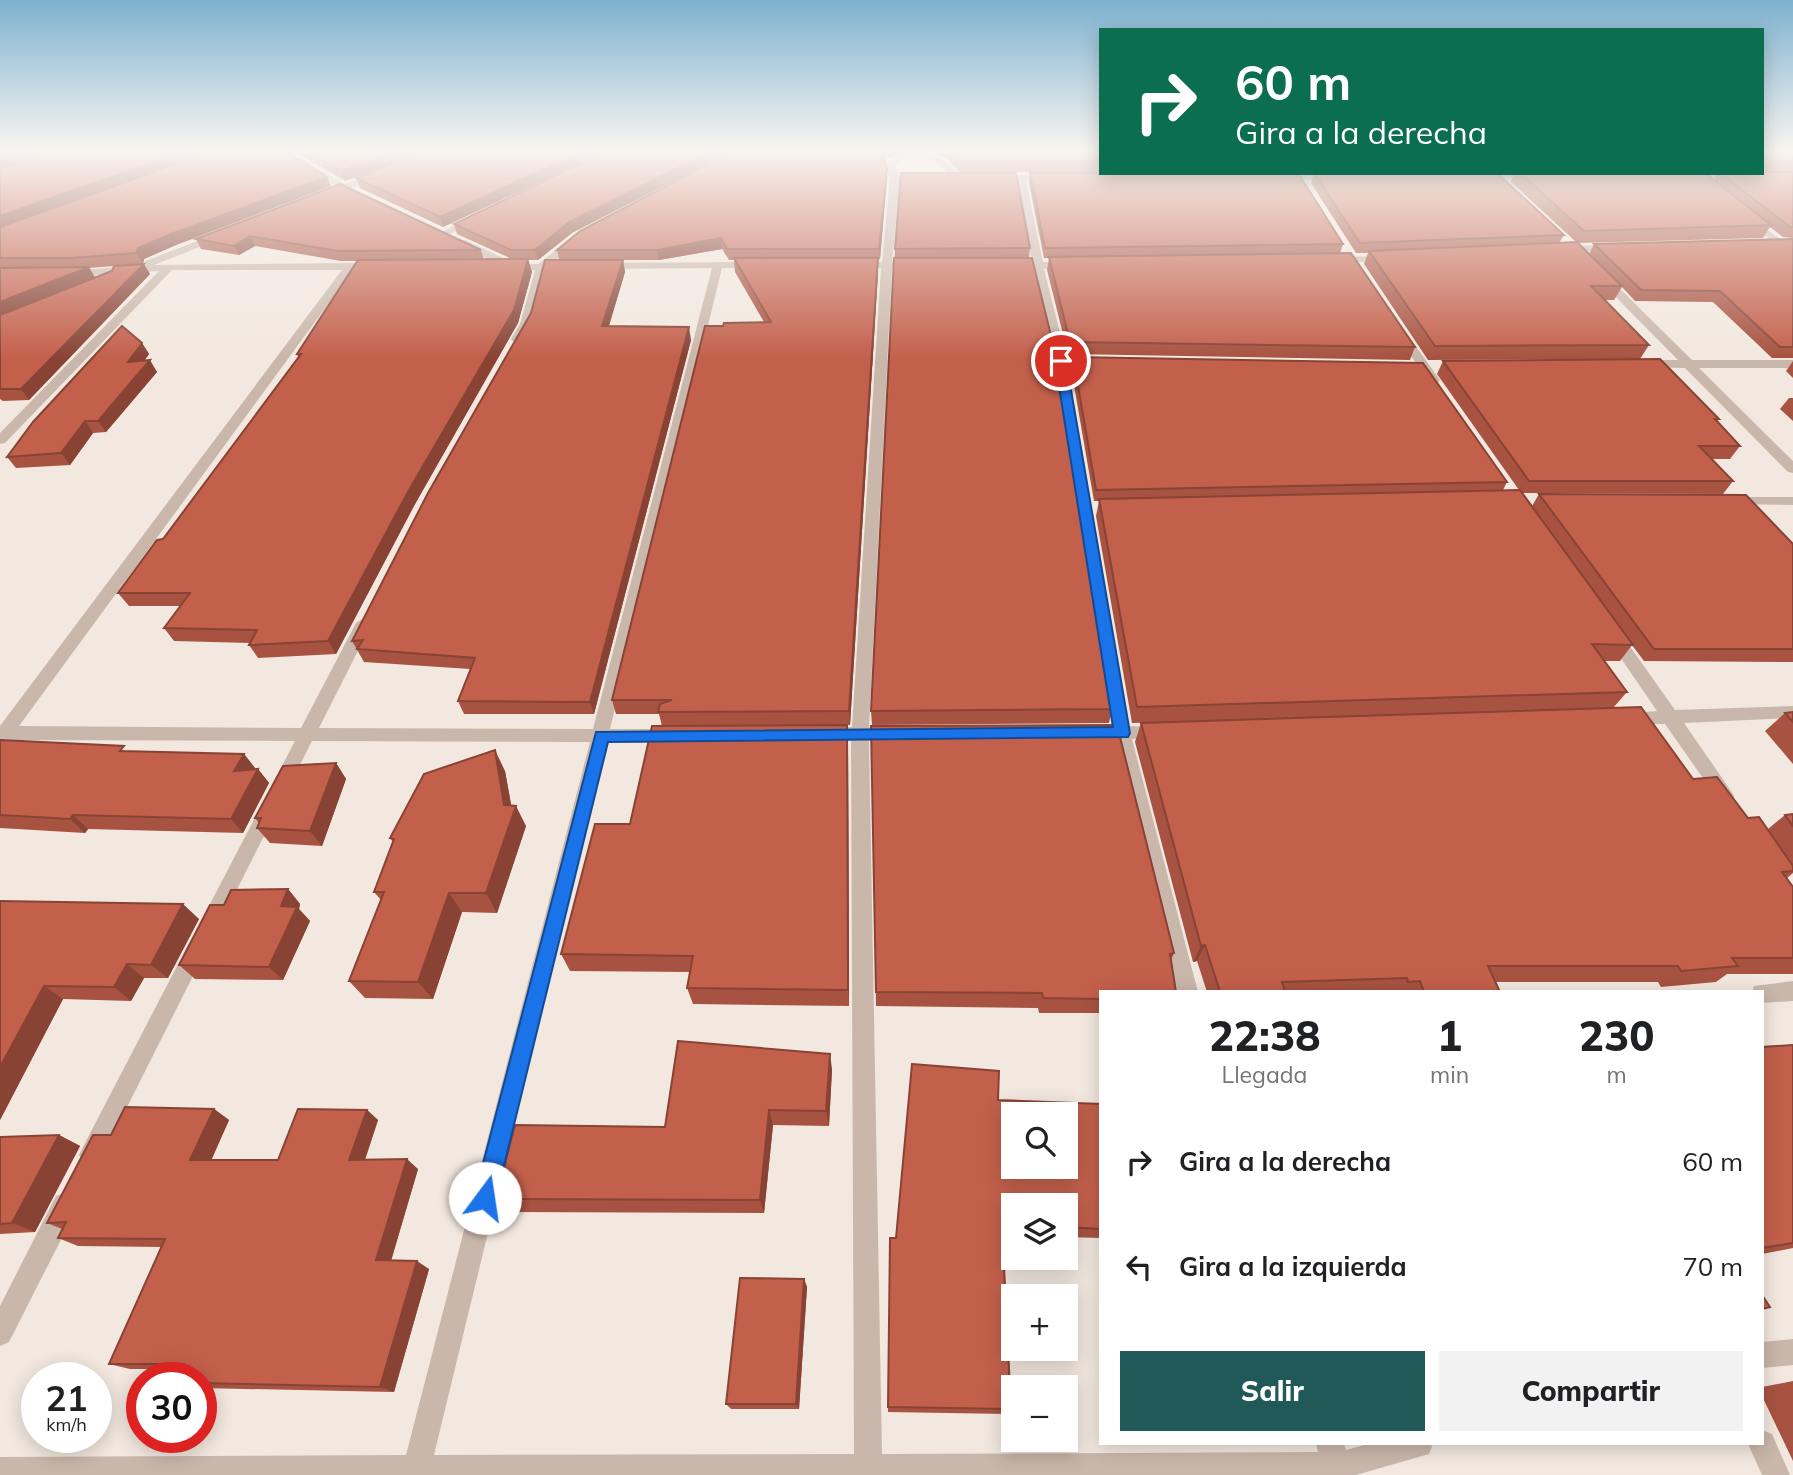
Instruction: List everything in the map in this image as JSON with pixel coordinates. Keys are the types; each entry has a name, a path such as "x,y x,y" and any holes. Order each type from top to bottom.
{"street":[{"path":"443,234 470,221"},
{"path":"868,1471 860,734 889,221"},
{"path":"1029,221 1038,266 1068,361 1092,508 1122,733 1186,990"},
{"path":"1752,221 1793,254"},
{"path":"431,228 514,267"},
{"path":"506,360 526,324 541,267 564,246 589,230"},
{"path":"91,286 231,232"},
{"path":"1563,239 1583,258"},
{"path":"1765,243 1793,243"},
{"path":"1545,250 1628,247"},
{"path":"1322,261 1406,257"},
{"path":"416,1472 718,265"},
{"path":"487,267 770,265"},
{"path":"848,265 928,265"},
{"path":"996,265 1078,265"},
{"path":"1,735 351,266"},
{"path":"0,440 169,267"},
{"path":"53,274 169,267 392,267"},
{"path":"1592,268 1793,469"},
{"path":"1395,324 1440,389"},
{"path":"1632,364 1793,364"},
{"path":"1710,500 1793,501"},
{"path":"0,1333 374,602"},
{"path":"1601,620 1672,717 1732,806"},
{"path":"1603,719 1793,712"},
{"path":"1081,733 1177,732"},
{"path":"806,734 916,734"},
{"path":"1,735 697,736"},
{"path":"1764,993 1793,991"},
{"path":"1764,1355 1793,1352"},
{"path":"0,1471 868,1471 1336,1462 1414,1445"},
{"path":"1762,1445 1776,1475"}],"building":[{"path":"17,221 207,221 138,248 137,253 72,258 0,258 0,227"},
{"path":"244,221 419,221 481,250 337,251 250,236 234,246 196,239"},
{"path":"461,221 571,221 535,250 511,250 454,224"},
{"path":"599,221 882,221 879,249 727,249 721,238 657,250 557,250 580,231"},
{"path":"897,221 1025,221 1030,248 895,249"},
{"path":"1040,221 1328,221 1343,244 1045,248"},
{"path":"1345,221 1549,221 1564,235 1360,243"},
{"path":"1573,221 1766,221 1771,225 1584,231"},
{"path":"1782,221 1793,221 1793,227"},
{"path":"1793,239 1793,347 1780,347 1720,291 1641,290 1594,244"},
{"path":"1577,242 1622,286 1591,286 1649,345 1435,346 1369,251"},
{"path":"1351,253 1415,347 1070,342 1049,257"},
{"path":"734,258 878,258 849,711 658,712 660,704 672,700 612,700 705,326 771,322"},
{"path":"894,258 1032,258 1054,348 1112,709 871,711"},
{"path":"528,259 514,310 409,490 328,641 249,645 257,630 164,628 190,593 118,593 157,540 163,539 301,354 297,354 358,260"},
{"path":"545,260 623,260 602,326 689,327 590,702 458,701 475,658 357,649 363,640 352,641 428,493 531,313"},
{"path":"144,264 21,389 0,389 0,315 112,271 114,266"},
{"path":"89,267 0,302 0,268"},
{"path":"122,326 142,343 128,362 150,360 98,421 85,421 61,453 7,457 33,422"},
{"path":"1073,357 1423,363 1507,482 1096,490"},
{"path":"1660,359 1719,419 1715,419 1740,446 1699,446 1733,481 1529,481 1443,361"},
{"path":"1520,490 1633,645 1592,644 1627,692 1137,707 1099,499"},
{"path":"1539,494 1746,495 1793,544 1793,649 1654,649"},
{"path":"1641,707 1693,779 1717,777 1748,818 1759,817 1793,866 1793,871 1782,872 1793,887 1793,958 1732,958 1738,966 1681,971 1678,966 1488,966 1499,990 1423,990 1420,981 1408,982 1407,978 1282,982 1284,990 1219,990 1205,945 1201,946 1141,723"},
{"path":"1793,712 1793,722 1785,713"},
{"path":"847,725 848,990 687,988 693,956 561,954 595,824 630,824 652,726"},
{"path":"1117,725 1174,953 1170,954 1176,990 1099,990 1099,999 1043,998 1042,993 876,992 871,726"},
{"path":"0,740 124,746 120,751 244,754 234,771 258,769 231,819 73,815 70,819 0,815"},
{"path":"495,750 504,805 516,806 486,893 449,893 418,982 349,981 384,892 374,892 394,839 390,838 424,774"},
{"path":"336,763 310,831 257,828 261,818 255,818 283,766"},
{"path":"1793,814 1793,826 1785,815"},
{"path":"288,889 281,906 297,907 269,967 179,965 210,905 224,905 231,890"},
{"path":"0,901 183,904 151,965 127,964 114,987 44,986 0,1067"},
{"path":"678,1041 830,1054 826,1111 769,1110 760,1200 496,1199 515,1125 665,1127"},
{"path":"1793,1045 1793,1243 1764,1248 1764,1047"},
{"path":"912,1064 999,1071 998,1100 1050,1102 1001,1102 1001,1179 1078,1179 1078,1103 1099,1104 1099,1229 1078,1228 1078,1193 1001,1193 1001,1270 1004,1270 1005,1284 1001,1284 1001,1361 1009,1361 1009,1375 1001,1375 1001,1409 888,1407 890,1238 896,1238"},
{"path":"125,1107 214,1109 190,1160 278,1160 298,1109 367,1110 349,1160 407,1159 376,1260 417,1261 380,1387 217,1383 217,1362 112,1364 110,1362 165,1239 58,1238 66,1222 47,1223 93,1135 111,1135"},
{"path":"59,1135 12,1223 0,1224 0,1137"},
{"path":"740,1278 804,1279 796,1404 726,1404"},
{"path":"1764,1298 1770,1307 1764,1308"}],"route":[{"path":"485,1198 602,736 1122,733 1061,361"}]}
